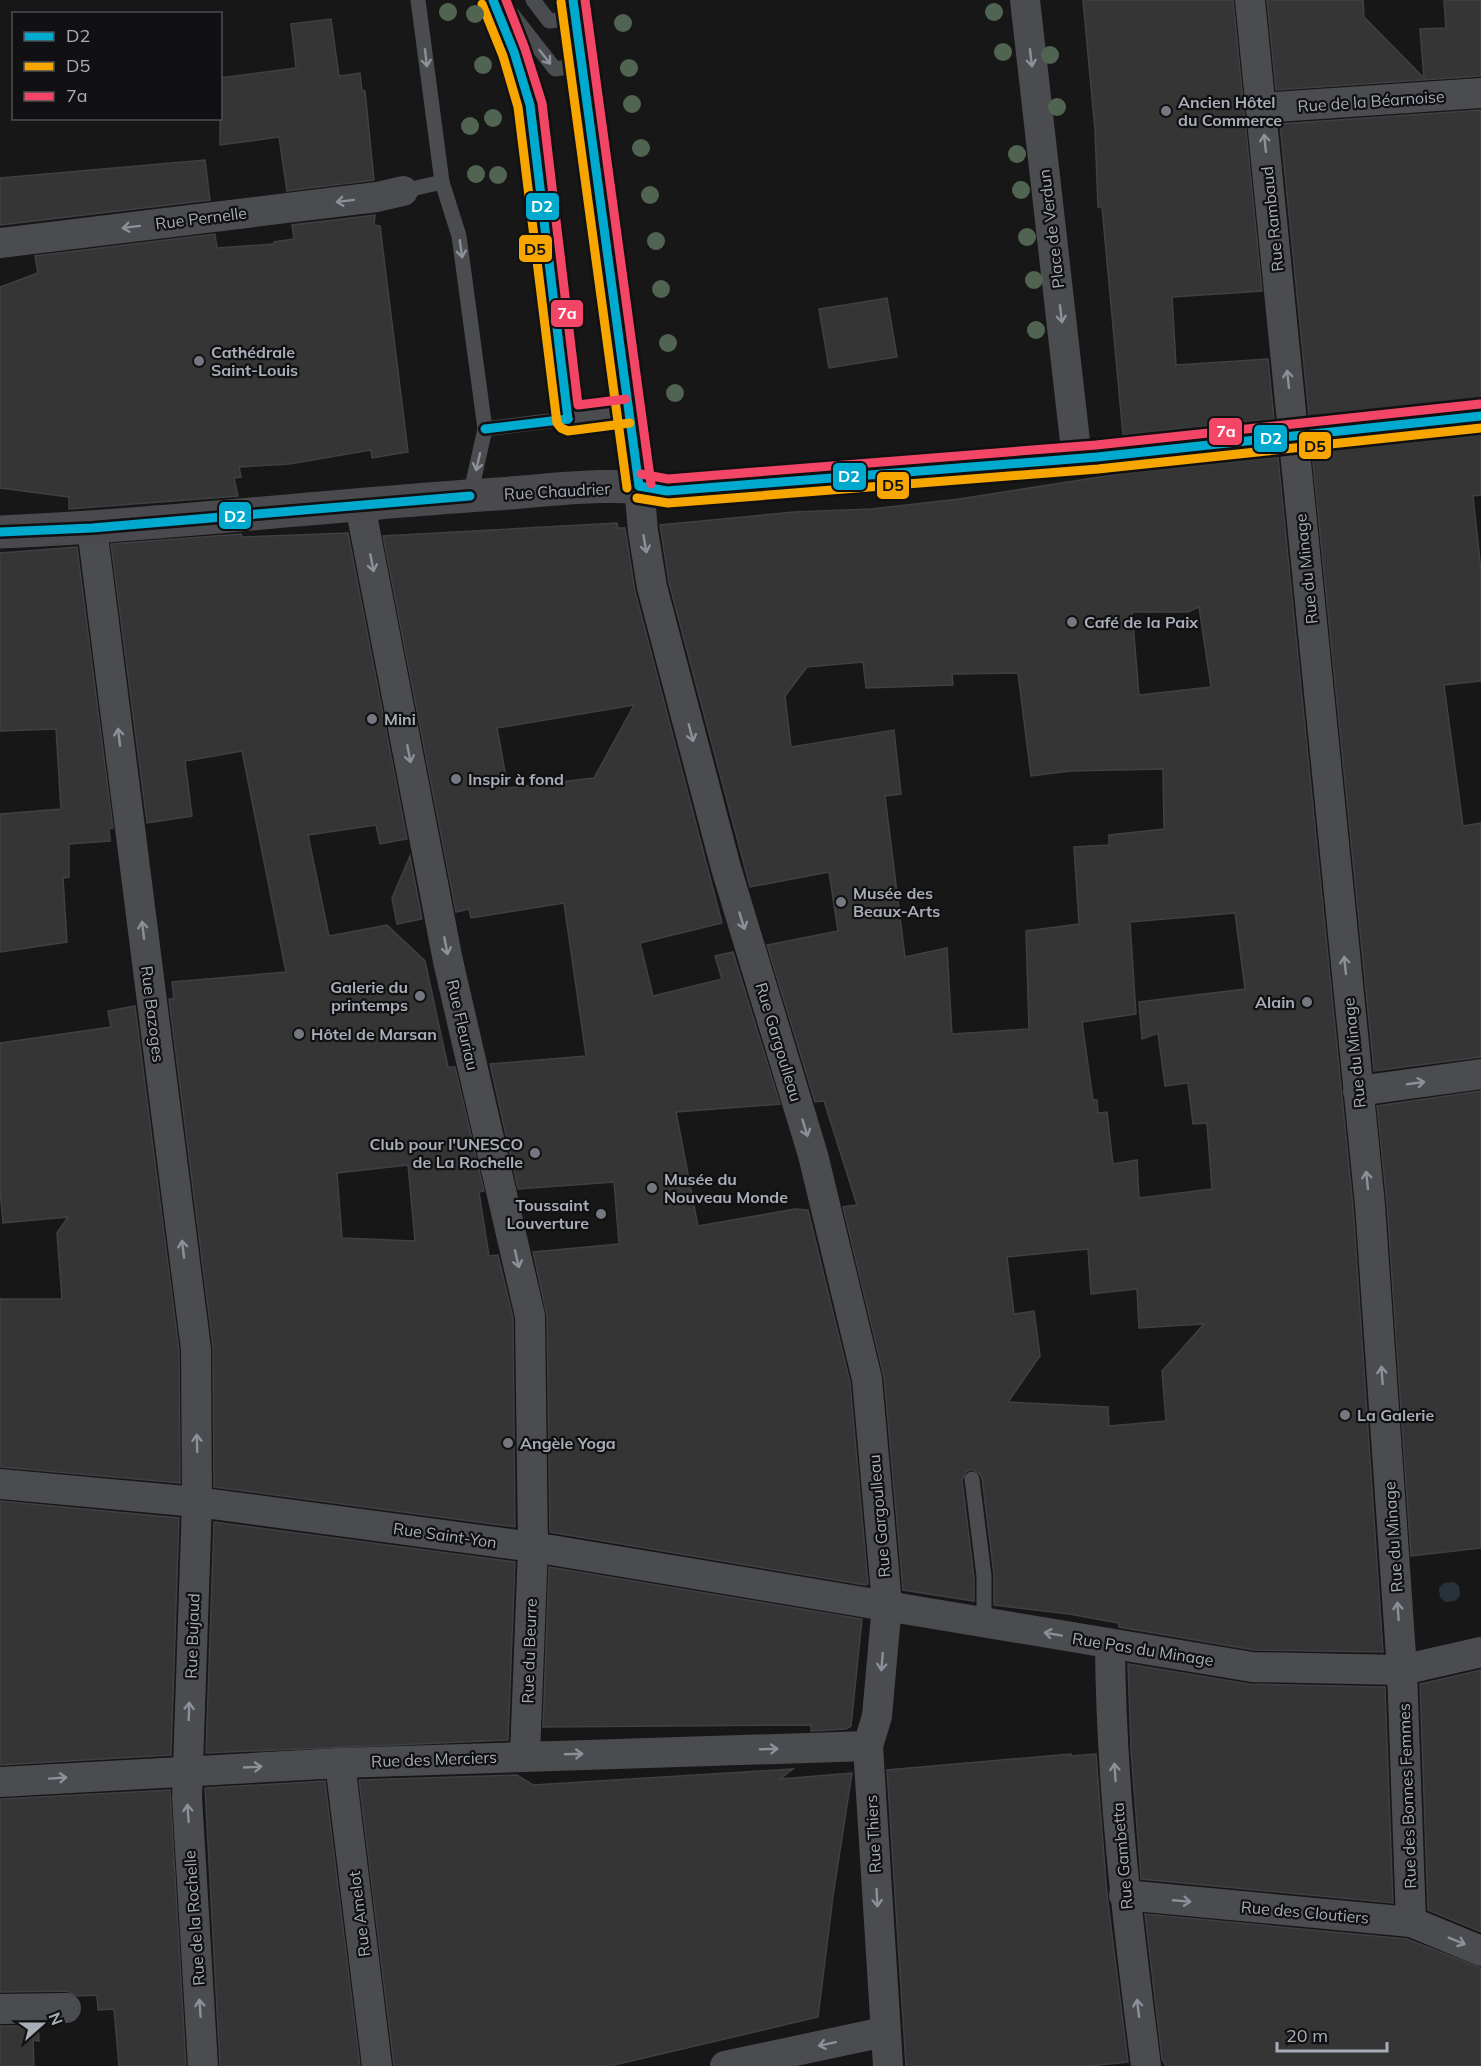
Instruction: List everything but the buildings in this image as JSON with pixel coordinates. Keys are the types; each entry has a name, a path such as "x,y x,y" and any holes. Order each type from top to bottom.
{"street":[{"name":"Place de Verdun","path":"1024,0 1077,459"},
{"name":"Rue Rambaud","path":"1250,0 1293,437"},
{"name":"Rue de la Béarnoise","path":"1262,108 1481,93"},
{"name":"Rue Pernelle","path":"0,243 378,197 403,191"},
{"name":"Rue Chaudrier","path":"0,532 92,528 470,496 639,486 667,490 1077,459 1481,416"},
{"name":"Rue du Minage","path":"1293,437 1370,1205 1402,1670"},
{"name":"Rue Gargoulleau","path":"639,486 643,531 661,621 726,868 813,1155 841,1263 867,1379 887,1604"},
{"name":"Rue Fleuriau","path":"360,505 448,961 530,1316 533,1547"},
{"name":"Rue Bazoges","path":"92,528 196,1350 197,1502"},
{"path":"1358,1091 1481,1074"},
{"name":"Rue Saint-Yon","path":"0,1484 197,1502 533,1547 887,1604"},
{"name":"Rue Bujaud","path":"186,1770 197,1502"},
{"name":"Rue du Beurre","path":"525,1755 533,1547"},
{"name":"Rue Pas du Minage","path":"887,1604 1110,1645 1252,1667 1402,1670 1481,1652"},
{"name":"Rue Thiers","path":"887,1604 877,1716 868,1746 884,2032 888,2066"},
{"name":"Rue Gambetta","path":"1110,1645 1111,1717 1124,1895 1146,2066"},
{"name":"Rue des Bonnes Femmes","path":"1402,1670 1411,1922"},
{"name":"Rue des Merciers","path":"0,1782 340,1762 868,1746"},
{"name":"Rue Amelot","path":"340,1762 377,2066"},
{"name":"Rue de la Rochelle","path":"186,1770 203,2066"},
{"name":"Rue des Cloutiers","path":"1124,1895 1411,1922 1481,1951"},
{"path":"0,2009 66,2008"},
{"path":"725,2066 884,2032"}],"lane":[{"path":"418,0 442,182 459,236 485,429 470,496"},
{"path":"492,0 514,52 530,105 568,419"},
{"path":"501,0 555,69 582,65"},
{"path":"533,0 549,21 576,18"},
{"path":"573,0 639,486"},
{"path":"403,191 442,182"},
{"path":"485,429 628,411"},
{"path":"972,1479 984,1576 984,1622"}],"shaded area":[{"path":"1454,1582 1459,1586 1460,1596 1455,1601 1445,1602 1440,1597 1439,1588 1444,1583"}],"transit line":[{"name":"D2","path":"493,0 514,52 530,105 568,419"},
{"name":"7a","path":"506,0 542,103 578,405 626,399"},
{"name":"D2","path":"573,0 639,486"},
{"name":"7a","path":"585,0 651,484"},
{"name":"D5","path":"561,2 627,488"},
{"name":"D5","path":"482,4 503,56 518,107 557,423 568,431 630,423"},
{"name":"7a","path":"641,474 668,479 1096,445 1480,404"},
{"name":"D2","path":"639,486 667,491 1097,457 1481,416"},
{"name":"D2","path":"485,429 568,419"},
{"name":"D5","path":"637,498 668,503 1098,469 1481,428"},
{"name":"D2","path":"0,532 92,528 470,496"}],"place":[{"name":"Ancien Hôtel du Commerce","path":"1166,111"},
{"name":"Cathédrale Saint-Louis","path":"199,361"},
{"name":"Café de la Paix","path":"1072,622"},
{"name":"Mini","path":"372,719"},
{"name":"Inspir à fond","path":"456,779"},
{"name":"Musée des Beaux-Arts","path":"841,902"},
{"name":"Galerie du printemps","path":"420,996"},
{"name":"Alain","path":"1307,1002"},
{"name":"Hôtel de Marsan","path":"299,1034"},
{"name":"Club pour l'UNESCO de La Rochelle","path":"535,1153"},
{"name":"Musée du Nouveau Monde","path":"652,1188"},
{"name":"Toussaint Louverture","path":"601,1214"},
{"name":"La Galerie","path":"1345,1415"},
{"name":"Angèle Yoga","path":"508,1443"}]}
